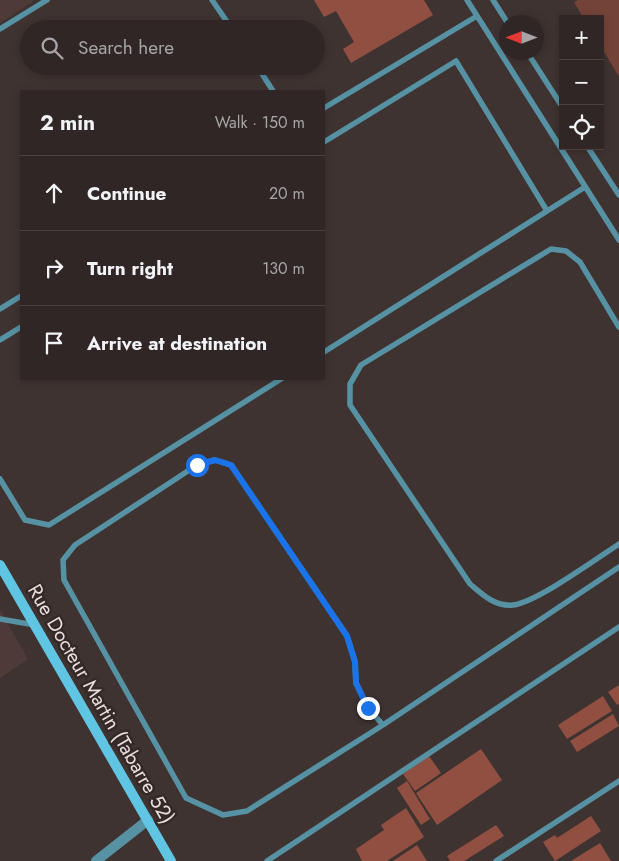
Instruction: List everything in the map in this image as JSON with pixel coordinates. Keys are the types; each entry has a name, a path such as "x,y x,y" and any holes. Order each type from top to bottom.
{"street":[{"name":"Rue Docteur Martin (Tabarre 52)","path":"0,565 171,861"},
{"path":"96,861 148,820"}],"lane":[{"path":"0,30 47,0"},
{"path":"212,0 226,20"},
{"path":"467,0 619,240"},
{"path":"493,0 503,15"},
{"path":"325,107 477,16"},
{"path":"532,60 561,105"},
{"path":"325,141 456,61 547,211"},
{"path":"263,75 273,90"},
{"path":"591,150 619,195"},
{"path":"325,351 585,187"},
{"path":"619,327 580,262 566,251 551,249 361,364 350,384 350,405 470,584 489,600 512,605 535,597 619,544"},
{"path":"0,309 20,297"},
{"path":"0,340 20,328"},
{"path":"0,479 25,520 49,525 279,380"},
{"path":"383,725 368,708 356,683 355,662 347,636 231,465 215,460 197,465 75,545 63,560 64,580 186,798 223,815 246,811 383,725 619,567"},
{"path":"0,619 36,625"},
{"path":"267,861 619,627"},
{"path":"496,861 619,781"}],"shaded area":[{"path":"0,0 35,0 0,23"},
{"path":"578,0 619,0 619,77 604,52 604,15 582,15 574,2"},
{"path":"0,610 28,659 0,678"}],"building":[{"path":"314,0 424,0 433,15 351,63 343,49 354,42 336,11 324,17"},
{"path":"619,685 619,704 617,705 608,692"},
{"path":"603,696 612,711 567,739 558,725"},
{"path":"613,714 619,726 577,752 570,741"},
{"path":"481,749 502,780 437,825 416,793"},
{"path":"429,756 441,773 415,791 403,774"},
{"path":"407,781 430,819 421,825 397,788"},
{"path":"406,808 424,837 387,861 362,861 356,849 384,830 381,825"},
{"path":"591,816 601,831 555,861 543,842 555,835 557,838"},
{"path":"496,825 504,836 464,861 450,861 447,856"},
{"path":"600,843 611,861 571,861"},
{"path":"417,845 427,861 393,861"}],"route":[{"path":"197,465 215,460 231,465 347,636 355,662 356,683 368,708"}]}
